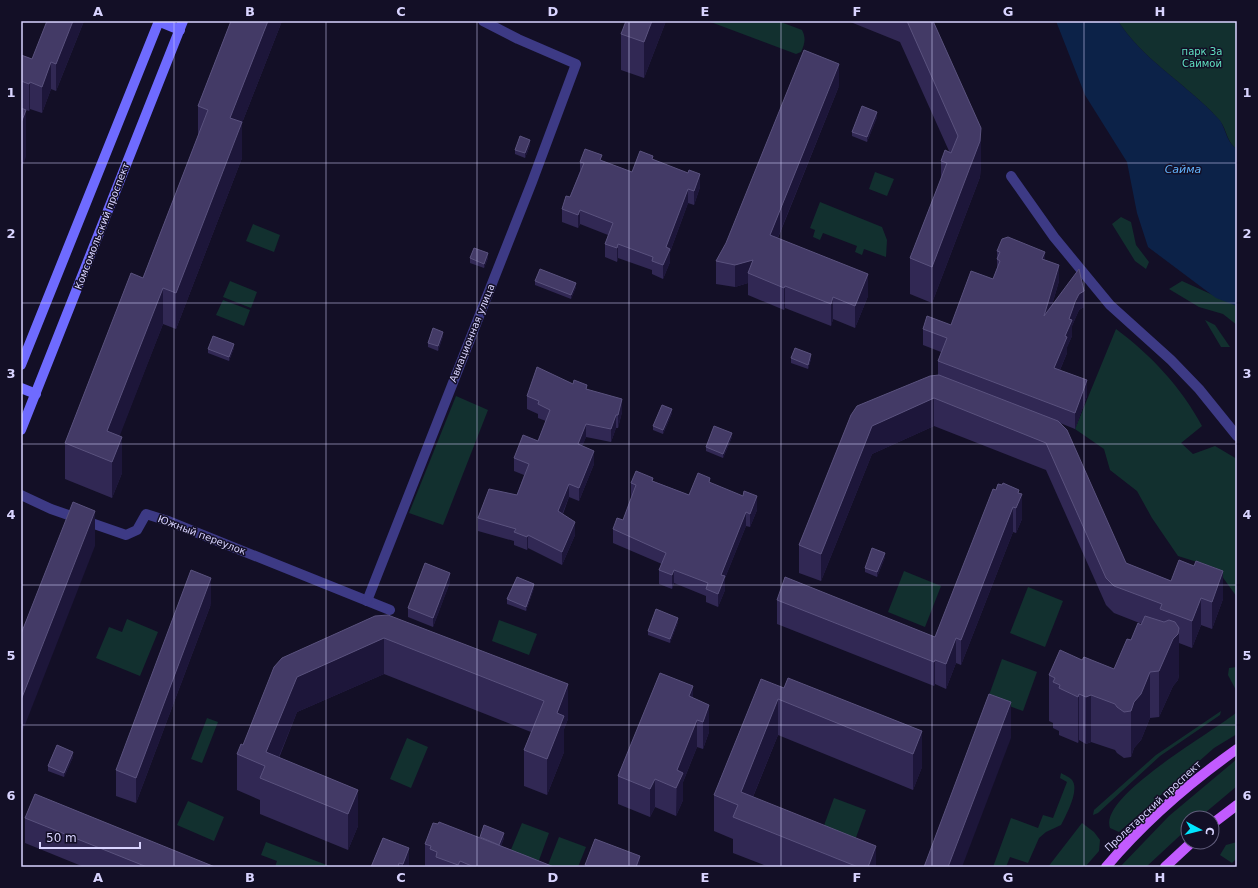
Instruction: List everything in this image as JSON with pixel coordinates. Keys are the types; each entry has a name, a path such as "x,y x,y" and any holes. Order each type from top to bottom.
{"main road":[{"path":"21,365 158,21 181,25"},
{"name":"Комсомольский проспект","path":"21,430 181,25"},
{"path":"21,388 36,394"},
{"name":"Пролетарский проспект","path":"1106,867 1124,847 1200,775 1237,749"},
{"path":"1220,818 1237,805"},
{"path":"1166,867 1184,850"}],"street":[{"name":"Авиационная улица","path":"367,601 532,182 576,64 518,39 483,21"},
{"path":"1011,176 1054,237 1110,305 1175,364 1199,389 1237,436"},
{"name":"Южный переулок","path":"21,495 50,509 126,535 137,530 146,514 153,516 390,610"}],"green space":[{"path":"708,21 778,21 802,30 804,43 801,52 796,54"},
{"name":"парк За Саймой","path":"1118,21 1237,21 1237,149 1231,143 1219,120 1212,112 1150,58 1138,46"},
{"path":"875,172 894,179 887,196 869,189"},
{"path":"820,202 882,227 887,240 886,257 864,249 862,255 855,252 857,246 823,233 820,240 813,237 815,230 810,228"},
{"path":"1121,217 1131,222 1136,245 1149,262 1146,269 1135,261 1112,224"},
{"path":"253,224 280,235 274,252 246,241"},
{"path":"230,281 257,292 251,308 223,297"},
{"path":"1182,281 1237,306 1237,325 1223,314 1199,307 1169,289"},
{"path":"223,300 250,310 244,326 216,315"},
{"path":"1205,320 1215,325 1230,347 1221,347"},
{"path":"1116,329 1153,361 1175,385 1185,398 1202,426 1181,443 1193,454 1215,446 1237,459 1237,597 1216,568 1178,556 1152,518 1137,491 1110,470 1104,449 1075,429"},
{"path":"456,396 488,410 443,525 409,513"},
{"path":"904,571 941,586 925,627 888,612"},
{"path":"1028,587 1063,601 1045,647 1010,633"},
{"path":"127,619 158,632 140,676 96,658 109,627 122,632"},
{"path":"499,620 537,634 529,655 492,641"},
{"path":"1002,659 1037,672 1023,711 988,698"},
{"path":"1237,667 1237,692 1228,675 1229,668"},
{"path":"1221,711 1220,715 1160,756 1098,813 1093,815 1094,810 1156,755"},
{"path":"1237,712 1237,734 1214,748 1119,832 1110,828 1111,815 1122,799 1139,782"},
{"path":"207,718 218,722 202,763 191,759"},
{"path":"407,738 428,747 411,788 390,779"},
{"path":"1237,759 1237,786 1208,810 1180,810 1180,835 1146,867 1120,867 1169,816"},
{"path":"1061,773 1072,780 1074,790 1071,802 1061,825 1046,832 1039,838 1028,863 1010,857 1006,867 993,867 1011,818 1038,828 1043,815 1053,818 1067,782 1060,778"},
{"path":"834,798 866,810 854,843 822,831"},
{"path":"188,801 224,817 214,841 177,825"},
{"path":"522,823 549,833 538,863 510,852"},
{"path":"1082,823 1094,832 1100,840 1099,851 1085,867 1048,867"},
{"path":"559,837 586,847 578,867 553,867 548,865"},
{"path":"266,842 332,867 275,867 277,861 261,855"},
{"path":"1237,842 1237,858 1232,863 1220,855 1226,845"}],"water":[{"name":"Сайма","path":"1056,21 1118,21 1138,46 1150,58 1200,101 1221,122 1229,141 1237,149 1237,306 1216,298 1148,247 1137,213 1127,162 1085,95"}],"building":[{"path":"47,21 73,21 56,64 51,62 42,87 30,82 29,84 21,81 21,55 32,59"},
{"path":"231,21 268,21 230,118 242,122 176,293 163,288 107,431 122,437 112,462 65,443 131,273 143,278 208,110 198,106"},
{"path":"626,21 652,21 644,42 621,34"},
{"path":"907,21 933,21 981,128 980,141 932,267 910,258 947,163 941,161 945,150 951,153 958,136"},
{"path":"804,50 839,64 770,235 868,274 855,306 833,297 831,304 785,286 784,288 748,273 753,260 735,265 716,261 726,243"},
{"path":"862,106 877,112 867,137 852,132"},
{"path":"21,108 26,110 21,123"},
{"path":"520,136 530,140 525,153 515,150"},
{"path":"585,149 602,155 600,160 632,172 640,151 653,156 652,159 688,173 689,170 700,174 694,191 688,189 666,247 670,249 663,265 652,261 653,257 618,244 617,248 605,244 613,223 580,210 578,215 562,209 566,196 570,197 584,163 580,162"},
{"path":"1008,237 1045,252 1042,259 1059,265 1044,316 1079,269 1084,291 1079,294 1075,302 1069,319 1072,320 1065,336 1067,337 1054,368 1087,380 1075,413 938,361 947,338 923,329 927,316 951,325 971,271 993,279 1000,261 997,259 1000,252 997,251 1002,239"},
{"path":"474,248 488,253 484,264 470,258"},
{"path":"540,269 576,283 571,295 535,281"},
{"path":"433,328 443,332 438,346 428,343"},
{"path":"213,336 234,344 229,357 208,349"},
{"path":"795,348 811,354 808,365 791,358"},
{"path":"537,367 573,384 574,380 587,385 586,389 622,399 618,415 616,415 611,429 586,424 578,444 594,451 579,488 569,484 558,511 575,522 562,552 528,535 527,537 514,532 516,529 478,518 489,489 517,495 529,464 514,458 523,435 538,441 550,410 538,404 539,401 527,396"},
{"path":"939,375 1058,421 1067,430 1126,563 1171,581 1179,560 1194,566 1196,561 1223,571 1212,602 1201,598 1192,621 1160,609 1162,604 1114,586 1106,578 1046,443 934,398 872,426 821,554 799,545 851,415 857,406 930,376"},
{"path":"662,405 672,409 663,430 653,426"},
{"path":"714,426 732,433 723,454 706,447"},
{"path":"636,471 653,478 652,481 689,495 698,473 710,478 709,482 743,496 744,491 757,496 750,514 746,512 721,575 725,576 718,594 706,589 708,583 674,570 672,575 659,570 666,553 613,529 617,518 623,520 636,485 631,483"},
{"path":"1003,483 1019,490 1018,493 1022,494 1016,508 1013,507 961,640 956,638 946,664 935,660 934,662 777,600 785,577 935,637 993,489 996,490 998,484 1002,485"},
{"path":"73,502 95,511 21,700 21,634"},
{"path":"872,548 885,553 877,572 865,568"},
{"path":"425,563 450,573 433,618 408,608"},
{"path":"191,570 211,578 136,778 116,770"},
{"path":"517,577 534,584 526,607 507,599"},
{"path":"656,609 678,618 670,639 648,631"},
{"path":"388,615 568,684 557,713 564,716 547,759 524,750 544,701 384,638 297,677 266,752 358,790 348,814 260,778 265,766 237,754 241,744 243,745 274,667 282,658 375,616"},
{"path":"1145,616 1164,622 1169,620 1175,622 1179,628 1178,634 1173,639 1159,671 1150,672 1141,694 1134,702 1131,711 1124,712 1115,704 1091,695 1086,697 1079,694 1078,697 1059,688 1060,685 1053,682 1055,678 1049,675 1060,650 1082,660 1084,657 1114,669 1127,639 1131,640 1138,623 1141,625"},
{"path":"660,673 693,686 689,696 709,705 703,722 697,720 677,770 683,773 676,788 655,779 650,789 618,776"},
{"path":"788,678 922,731 913,754 778,699 741,792 876,846 868,867 858,867 733,817 738,805 714,795 761,679 784,688"},
{"path":"989,694 1011,702 948,867 924,867"},
{"path":"57,745 73,752 64,773 48,766"},
{"path":"35,794 215,867 147,867 25,818"},
{"path":"439,822 554,867 474,867 460,861 458,865 436,857 437,852 430,849 431,846 425,844 433,823 438,824"},
{"path":"484,825 504,833 499,845 480,837"},
{"path":"383,838 409,848 403,864 399,863 398,867 371,867"},
{"path":"595,839 640,856 636,867 591,867 585,865"}]}
